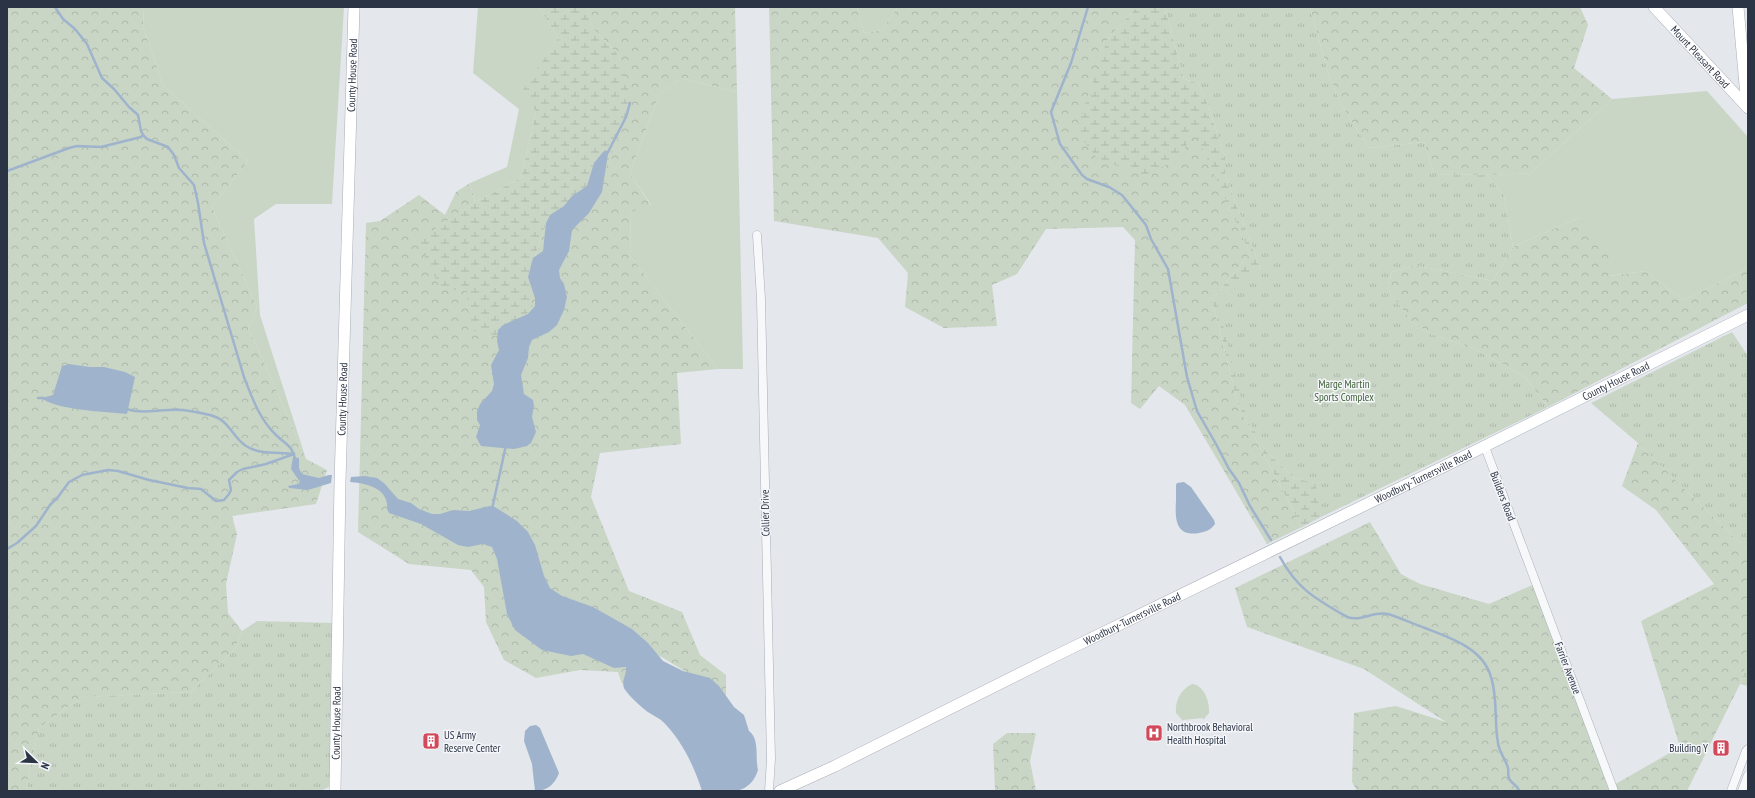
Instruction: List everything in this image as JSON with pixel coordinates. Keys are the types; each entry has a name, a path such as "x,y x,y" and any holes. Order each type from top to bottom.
{"main road":[{"name":"County House Road","path":"334,791 340,482 354,7"},
{"name":"Mount Pleasant Road","path":"1654,7 1747,108"},
{"path":"1738,7 1747,108"},
{"name":"County House Road","path":"1485,447 1748,315"},
{"name":"Woodbury-Turnersville Road","path":"780,791 829,769 1049,659 1485,447"}],"street":[{"name":"Collier Drive","path":"757,235 761,299 771,759 769,791"},
{"name":"Builders Road","path":"1485,447 1521,544"},
{"name":"Farrier Avenue","path":"1521,544 1614,791"},
{"path":"1731,791 1748,749"},
{"path":"1742,791 1748,775"}],"green space":[{"path":"7,7 144,7 143,27 163,85 248,161 212,207 257,307 248,329 258,348 306,459 327,470 316,504 232,516 237,534 226,584 228,613 242,631 235,649 191,692 82,697 39,728 27,783 28,791 7,791"},
{"path":"144,7 344,7 332,204 276,204 254,219 260,315 306,459 258,348 248,329 257,307 212,207 248,161 163,85 143,27"},
{"path":"478,7 539,7 558,38 524,90 536,112 521,178 475,202 470,183 507,167 519,109 473,73"},
{"path":"539,7 587,7 591,26 620,57 632,103 606,168 600,157 587,186 548,218 528,277 533,309 497,336 470,330 467,291 441,289 417,241 475,202 521,178 536,112 523,90 558,38"},
{"path":"587,7 735,7 737,92 681,78 659,95 630,173 651,206 630,212 631,257 718,369 677,373 681,444 600,453 591,497 629,591 682,612 700,655 726,675 726,696 660,656 622,684 618,672 580,670 536,678 504,660 486,622 484,587 471,570 409,564 358,532 366,223 380,221 419,195 445,215 456,192 470,183 475,202 417,242 528,277 548,218 620,57 591,26"},
{"path":"769,7 857,7 864,33 882,30 898,7 1137,7 1108,38 1194,129 1250,253 1212,300 1239,408 1302,527 1267,544 1185,405 1159,386 1140,409 1131,403 1135,240 1123,227 1046,229 1017,274 992,285 997,326 944,328 905,307 908,273 878,238 774,221"},
{"path":"857,7 898,7 882,30 864,33"},
{"path":"1137,7 1165,7 1184,79 1198,83 1206,99 1225,157 1225,174 1261,270 1243,406 1265,450 1294,478 1316,483 1321,517 1302,527 1239,408 1212,300 1250,253 1194,130 1179,159 1143,176 1097,158 1076,131 1108,38"},
{"name":"Marge Martin Sports Complex","path":"1165,7 1310,7 1329,76 1342,106 1369,148 1424,142 1434,174 1487,175 1504,196 1513,247 1493,281 1414,265 1392,272 1388,289 1411,321 1430,334 1475,349 1524,376 1548,407 1321,517 1315,483 1294,478 1265,450 1252,427 1243,406 1217,301 1261,270 1225,174 1225,157 1206,99 1198,83 1184,79"},
{"path":"1310,7 1580,7 1588,25 1574,68 1612,99 1531,173 1487,175 1434,174 1424,142 1369,148 1342,106 1329,76"},
{"path":"681,78 737,92 743,369 718,369 631,257 630,212 651,205 630,173 659,95"},
{"path":"1707,91 1748,137 1748,266 1741,272 1684,300 1645,271 1608,276 1578,218 1513,247 1504,196 1487,175 1531,173 1612,99"},
{"path":"1578,218 1610,247 1609,276 1645,271 1684,300 1741,272 1748,266 1748,303 1548,407 1524,376 1475,349 1430,334 1411,321 1388,289 1392,272 1414,265 1493,281 1513,247"},
{"path":"1732,332 1748,356 1748,551 1638,443 1591,403"},
{"path":"1638,443 1748,551 1748,659 1740,684 1687,791 1357,791 1352,782 1354,713 1396,706 1446,722 1364,669 1247,627 1235,588 1370,522 1401,574 1420,584 1489,604 1537,583 1612,786 1680,747 1641,621 1714,584 1656,510 1622,486"},
{"path":"257,621 334,623 331,786 320,791 28,791 27,783 39,728 82,697 191,692 235,649 242,631"},
{"path":"1748,659 1748,686 1740,684"},
{"path":"1192,684 1200,687 1203,691 1207,699 1209,713 1203,720 1203,718 1183,721 1176,713 1176,704 1184,689"},
{"path":"1007,733 1036,733 1030,761 1036,791 995,791 993,744"}],"water":[{"path":"606,150 608,154 602,192 589,213 572,230 569,251 559,270 560,278 564,284 567,297 564,310 557,325 549,332 532,340 529,347 528,358 521,375 524,394 533,400 534,406 532,417 536,432 531,443 527,446 514,449 481,446 476,437 480,425 477,420 477,412 480,404 492,391 494,384 491,365 499,350 497,341 498,330 503,325 528,314 535,306 535,298 528,277 533,258 543,251 546,223 550,215 564,206 572,196 587,186 594,163"},
{"path":"69,364 89,367 104,367 125,372 135,377 127,414 70,408 49,402 42,398 53,395 62,366"},
{"path":"293,457 299,458 299,468 302,474 319,478 332,475 331,483 308,490 289,488 288,486 298,484 300,482 291,469"},
{"path":"365,476 377,478 384,483 398,499 411,503 419,509 432,514 440,514 453,510 469,511 490,506 495,507 517,521 528,532 535,545 544,576 550,588 562,596 593,607 632,629 648,643 663,661 683,671 710,678 719,686 734,707 744,715 749,731 755,739 758,770 754,779 749,785 735,791 702,791 691,762 675,735 661,720 648,712 628,694 624,688 623,682 626,667 614,668 583,654 571,656 542,650 515,630 507,614 497,559 492,547 483,544 468,547 458,545 421,524 389,513 384,495 380,491 366,484 350,482 351,477"},
{"path":"1184,482 1191,487 1214,520 1215,524 1212,528 1199,533 1191,533 1185,532 1178,525 1176,514 1176,485 1177,483"},
{"path":"536,725 540,728 559,773 553,784 539,791 535,791 532,764 524,741 525,731 530,726"}],"waterway":[{"path":"55,7 63,19 75,29 87,44 102,78 138,115 143,135 147,139 168,147 174,155 179,168 194,185 204,243 244,377 253,401 265,423 290,448 295,459"},
{"path":"1088,7 1071,63 1051,112 1060,144 1082,175 1087,179 1109,187 1122,195 1146,225 1151,239 1168,269 1187,377 1197,411 1229,469 1239,483 1250,506 1271,540"},
{"path":"607,154 626,117 630,103"},
{"path":"7,171 69,148 77,146 101,147 141,137 143,135"},
{"path":"38,398 44,398"},
{"path":"126,409 133,411 183,410 210,415 217,417 226,424 237,438 251,449 263,452 294,454"},
{"path":"492,509 506,445"},
{"path":"7,549 17,543 36,526 50,505 69,482 82,475 108,470 118,471 149,480 188,488 201,489 216,501 224,500 229,494 231,490 229,480 237,472 294,454"},
{"path":"1280,557 1286,568 1300,585 1317,599 1347,617 1357,618 1383,613 1388,614 1455,640 1473,651 1487,667 1491,677 1499,746 1507,765 1509,779 1518,787 1519,791"}],"place":[{"name":"Northbrook Behavioral Health Hospital","path":"1154,733"},
{"name":"US Army Reserve Center","path":"431,741"},
{"name":"Building Y","path":"1721,748"}]}
